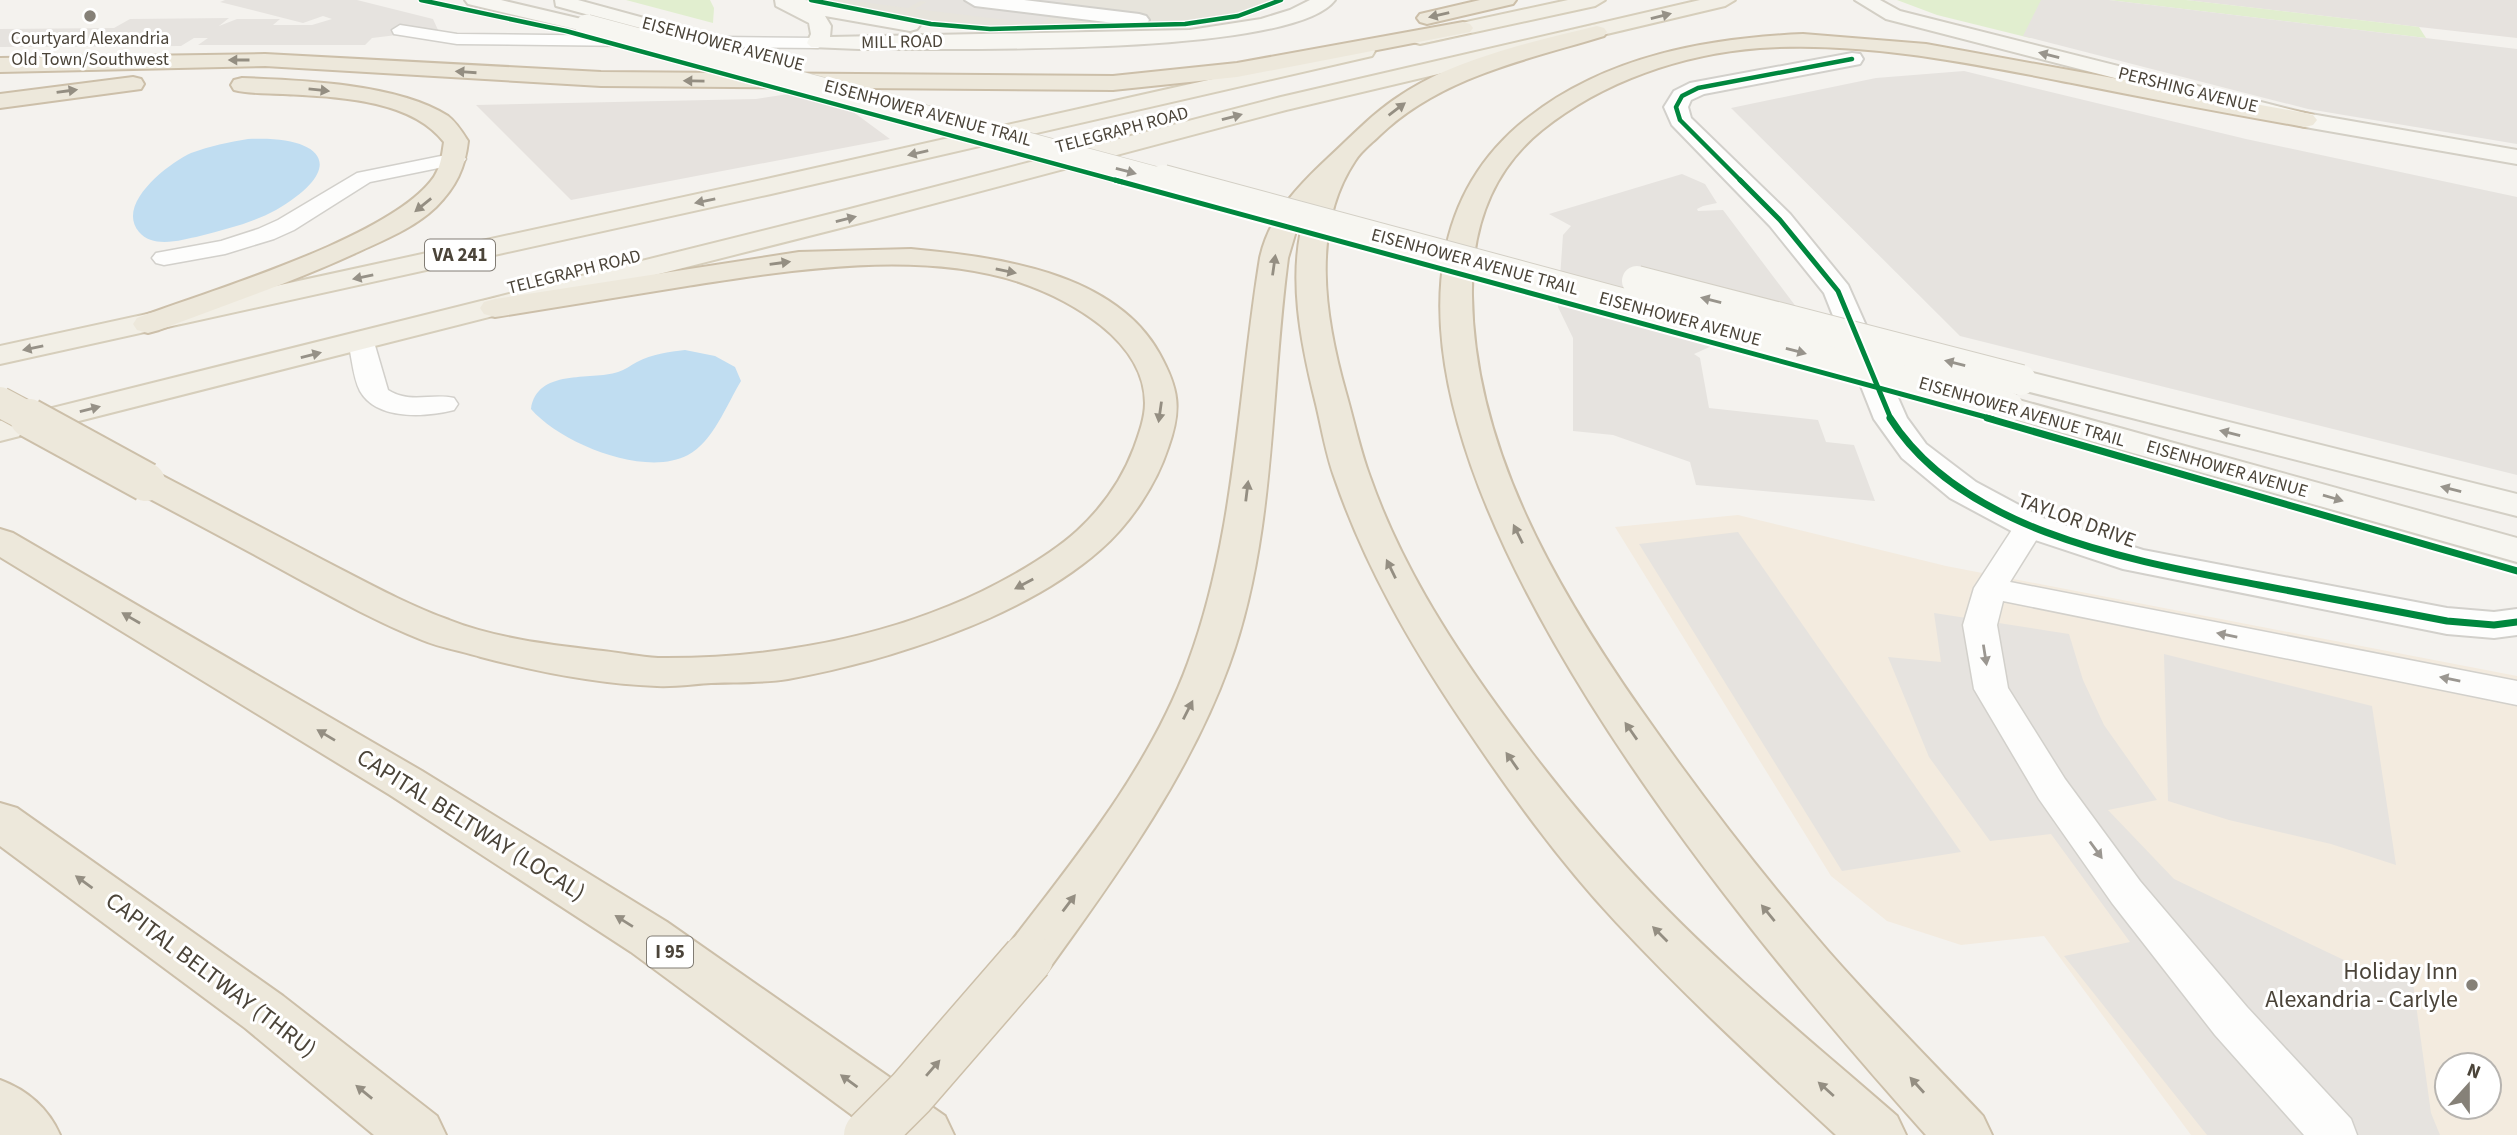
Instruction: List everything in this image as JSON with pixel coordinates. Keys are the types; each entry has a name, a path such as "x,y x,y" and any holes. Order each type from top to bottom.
{"highway":[{"path":"0,65 265,60 601,79 765,82 1062,76 1190,65 1313,44 1506,0"},
{"path":"909,81 1052,85 1173,78 1307,58 1463,28"},
{"path":"869,1135 911,1093 1028,958 1101,860 1158,768 1194,698 1222,620 1245,508 1259,362 1277,244 1297,205 1313,184 1400,105 1428,88 1465,72 1597,32"},
{"path":"1963,1135 1824,984 1701,831 1613,706 1550,599 1500,499 1472,418 1458,350 1458,254 1476,194 1494,164 1514,141 1560,105 1589,90 1662,61 1695,52 1759,42 1835,41 1933,50 2305,120"},
{"path":"0,101 124,84 220,83 369,97 421,110 450,131 456,142 456,159 443,186 426,203 400,222 328,256 148,324"},
{"path":"1346,155 1325,195 1314,229 1311,277 1320,358 1352,478 1389,566 1432,646 1531,788 1632,906 1736,1010 1877,1135"},
{"path":"0,402 375,603 439,632 540,658 657,672 786,665 888,640 964,615 1033,579 1087,542 1118,509 1145,465 1157,431 1162,401 1154,373 1137,342 1107,315 1073,293 1023,274 970,263 911,257 799,260 495,308"},
{"name":"CAPITAL BELTWAY (LOCAL)","path":"0,541 406,783 649,937 925,1135"},
{"name":"CAPITAL BELTWAY (THRU)","path":"0,821 264,1012 417,1135"},
{"path":"0,1106 32,1135"}],"main road":[{"name":"EISENHOWER AVENUE","path":"475,0 587,26 2015,394 2517,505"},
{"name":"EISENHOWER AVENUE","path":"556,0 1549,258"},
{"name":"MILL ROAD","path":"778,1 816,16 821,24 822,34 818,43 1166,38 1213,32 1295,15 1325,0"},
{"name":"TELEGRAPH ROAD","path":"0,355 798,180 1595,0"},
{"name":"TELEGRAPH ROAD","path":"0,431 495,308 1282,104 1725,0"},
{"name":"PERSHING AVENUE","path":"1865,0 1893,15 2305,120 2517,157"},
{"name":"MILL ROAD","path":"778,1 946,32 1051,40"},
{"name":"EISENHOWER AVENUE","path":"1617,275 2015,394 2517,550"}],"street":[{"path":"975,0 1033,3 1139,20"},
{"name":"TAYLOR DRIVE","path":"1852,59 1698,88 1682,96 1676,107 1680,120 1780,220 1838,291 1891,419 1914,451 1963,490 2030,526 2137,561 2447,621 2494,625 2517,622"}],"lane":[{"path":"400,30 457,39 818,43"},
{"path":"164,258 225,247 267,234 364,177 456,159"},
{"path":"361,342 375,394 387,401 403,405 417,407 444,404"},
{"path":"2030,526 1990,588 1980,625 1991,689 2052,789 2126,892 2231,1021 2334,1135"},
{"path":"1990,588 2517,692"}],"shaded area":[{"path":"357,0 433,19 438,30 372,38 365,45 198,45 208,38 194,38 181,46 0,47 0,29 114,28 130,19 229,18 219,26 237,19 280,19 273,25 312,25 332,19 323,16 303,23 220,2"},
{"path":"824,0 1275,0 1237,14 1173,24 976,28 946,25"},
{"path":"846,0 1062,0 1068,5 1040,24 915,9 926,2 920,1 908,8"},
{"path":"2041,0 2109,0 2517,49 2517,144 2308,109 2023,36"},
{"path":"2186,0 2517,0 2517,38 2419,27"},
{"path":"1964,71 2246,139 2517,197 2517,475 1960,336 1731,108 1876,78"},
{"path":"822,89 890,139 571,200 476,105 756,99"},
{"path":"1682,174 1705,184 1717,203 1703,206 1697,209 1698,211 1723,210 1797,308 1694,354 1700,358 1709,408 1818,420 1826,442 1854,445 1875,501 1696,485 1690,462 1613,435 1573,431 1573,338 1558,307 1563,235 1571,226 1549,214"},
{"path":"1738,515 1946,566 2517,676 2517,1135 2191,1135 2044,936 1961,945 1887,921 1831,876 1615,527"},
{"path":"1738,532 1961,852 1842,871 1639,544"},
{"path":"1934,613 2069,634 2083,680 2104,725 2157,800 2108,810 2174,879 2346,961 2413,983 2431,1113 2440,1135 2207,1135 2064,956 2130,942 2051,834 1990,841 1929,757 1888,657 1941,662"},
{"path":"2164,654 2372,706 2396,865 2331,844 2229,820 2168,801"}],"green space":[{"path":"626,0 710,0 714,8 713,23"},
{"path":"1897,0 2103,0 2030,38 1937,15"},
{"path":"2109,0 2186,0 2419,27 2426,38"}],"water":[{"path":"248,139 274,139 309,148 318,157 319,168 313,180 276,210 230,228 168,242 152,240 139,232 133,221 134,209 139,197 159,175 191,153"},
{"path":"685,350 715,356 735,367 741,381 712,432 688,455 670,461 627,460 582,445 544,422 531,409 535,396 543,387 554,382 618,372 649,357"}],"cycle path":[{"name":"EISENHOWER AVENUE TRAIL","path":"421,0 566,31 1999,421 2517,571"},
{"path":"811,0 931,24 990,29 1185,24 1238,16 1281,0"},
{"path":"1852,59 1698,88 1682,96 1676,107 1680,120 1780,220 1838,291 1891,419 1914,451 1963,490 2030,526 2137,561 2447,621 2494,625 2517,622"}],"place":[{"name":"Courtyard Alexandria Old Town/Southwest","path":"90,16"},
{"name":"Holiday Inn Alexandria - Carlyle","path":"2472,985"}]}
